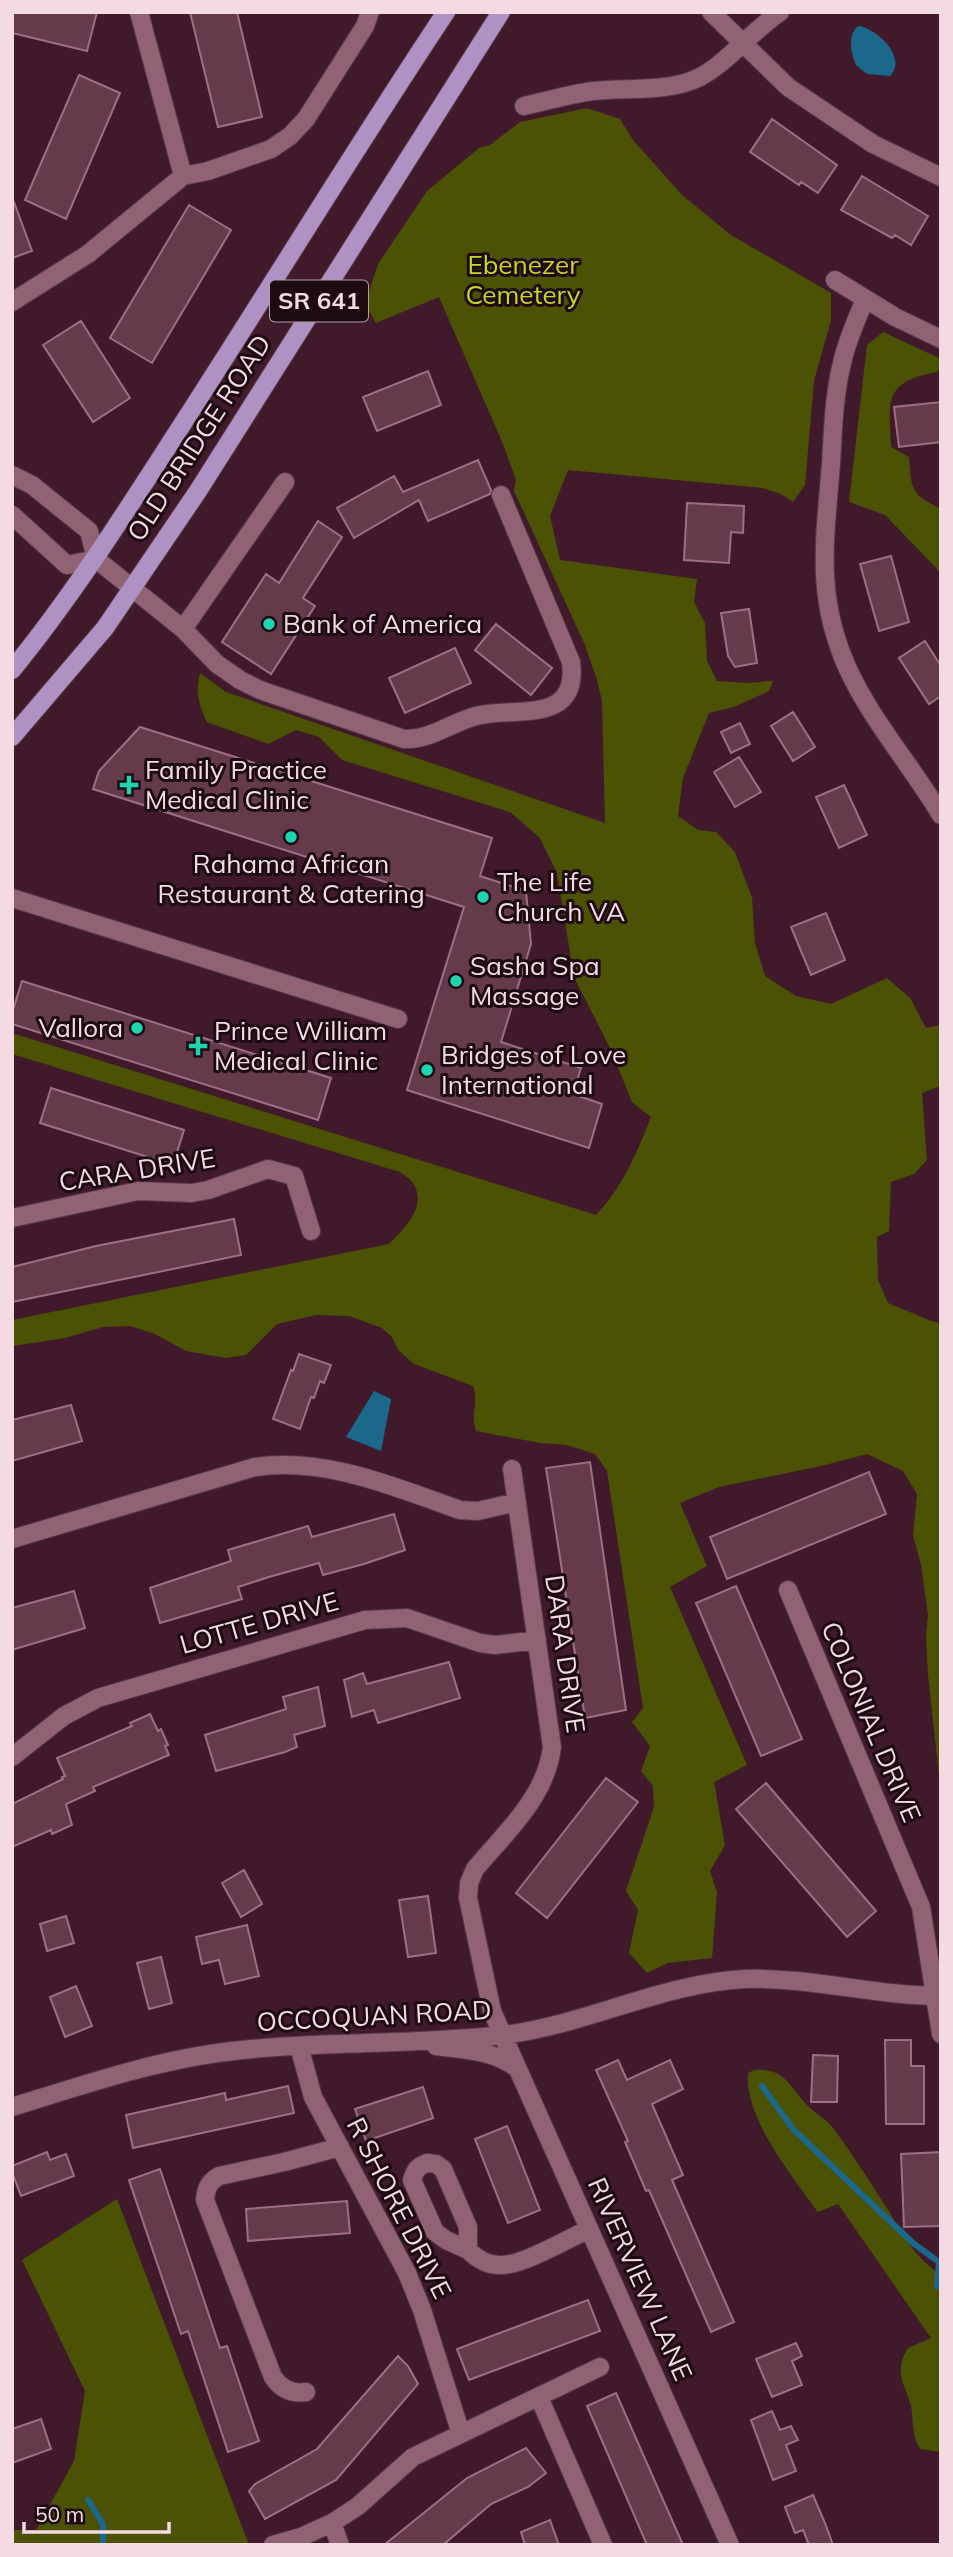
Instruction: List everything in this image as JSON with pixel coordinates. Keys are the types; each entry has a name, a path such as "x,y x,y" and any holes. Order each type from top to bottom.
{"main road":[{"name":"OLD BRIDGE ROAD","path":"12,670 53,620 96,559 446,12"},
{"name":"OLD BRIDGE ROAD","path":"12,737 105,628 132,588 220,456 501,12"}],"street":[{"path":"139,12 183,176"},
{"path":"12,302 88,254 183,176 208,171 271,149 290,136 306,119 365,26 370,12"},
{"path":"711,12 780,80 841,124 873,144 941,177"},
{"path":"524,106 584,92 649,88 696,78 716,67 742,41 780,12"},
{"path":"835,280 941,340"},
{"path":"865,299 843,358 838,385 823,546 825,595 833,629 847,667 941,815"},
{"path":"12,475 32,485 89,531 96,559 183,629 217,664 240,680 260,690 404,739 430,737 478,715 547,709 558,703 568,692 573,677 571,662 501,495"},
{"path":"183,629 285,482"},
{"path":"12,515 67,565 96,559"},
{"path":"12,898 398,1019"},
{"name":"CARA DRIVE","path":"12,1218 138,1191 198,1192 268,1169 294,1176 311,1231"},
{"path":"12,1539 255,1467 277,1464 349,1472 460,1510 478,1511 517,1502"},
{"name":"DARA DRIVE","path":"502,2035 492,2011 468,1898 469,1883 475,1869 535,1797 550,1766 552,1747 512,1469"},
{"name":"COLONIAL DRIVE","path":"788,1590 921,1907 941,2034"},
{"name":"LOTTE DRIVE","path":"12,1757 64,1716 98,1698 365,1620 407,1618 480,1643 510,1645 537,1640"},
{"name":"OCCOQUAN ROAD","path":"12,2107 112,2076 170,2062 240,2051 299,2046 502,2035 554,2026 711,1982 777,1980 937,1996"},
{"name":"RIVERVIEW LANE","path":"502,2035 730,2545"},
{"path":"398,2041 491,2054 518,2069"},
{"name":"R SHORE DRIVE","path":"299,2046 313,2097 407,2273 422,2310 461,2434"},
{"path":"306,2392 288,2391 273,2377 205,2200 205,2190 210,2181 219,2176 340,2147"},
{"path":"468,2250 468,2227 443,2169 436,2164 421,2165 414,2171 412,2180 435,2232 446,2241 468,2250 488,2263 516,2263 589,2229"},
{"path":"273,2545 301,2537 332,2523 358,2506 412,2457 600,2367"},
{"path":"539,2397 603,2545"},
{"path":"332,2523 340,2545"}],"green space":[{"name":"Ebenezer Cemetery","path":"587,108 620,119 633,140 682,195 731,235 831,293 831,320 814,381 805,485 793,502 781,494 763,488 568,470 550,516 560,560 697,579 694,602 705,623 707,661 717,681 773,681 769,691 734,707 709,713 683,778 678,816 698,830 716,832 735,852 752,898 755,943 765,976 796,996 831,1004 887,978 910,998 926,1028 941,1025 941,1086 922,1093 927,1160 914,1174 891,1182 889,1231 877,1237 878,1280 888,1303 941,1323 941,1793 928,1675 928,1615 921,1565 913,1535 917,1494 903,1471 867,1454 719,1487 680,1503 707,1566 670,1587 747,1765 714,1782 725,1845 710,1871 717,1892 712,1958 668,1963 647,1973 629,1953 638,1910 626,1891 654,1807 653,1786 641,1771 650,1746 632,1722 643,1708 607,1471 595,1454 567,1445 540,1443 476,1431 473,1386 414,1364 398,1350 392,1337 382,1328 349,1316 316,1315 277,1324 246,1355 226,1358 186,1351 155,1334 130,1326 103,1327 65,1338 12,1346 12,1320 389,1244 412,1217 418,1200 413,1183 400,1172 12,1054 12,1033 596,1215 614,1193 635,1156 651,1117 632,1102 611,1050 574,977 557,873 540,838 510,812 342,760 319,737 296,730 268,744 207,722 198,692 200,673 226,692 605,823 602,701 597,680 585,645 514,491 516,480 503,444 439,297 376,323 365,304 378,264 427,191 479,148 490,145 520,122"},
{"path":"883,332 941,359 941,367 937,372 919,376 898,388 890,405 890,417 891,447 909,457 914,490 923,499 941,509 941,573 885,515 849,502 867,345"},
{"path":"754,2070 774,2072 781,2076 808,2106 830,2125 912,2247 924,2262 941,2275 941,2452 920,2449 917,2444 911,2406 901,2374 902,2361 908,2348 931,2338 838,2204 818,2212 784,2165 754,2109 748,2073"},
{"path":"117,2199 249,2545 12,2545 12,2530 36,2530 74,2461 85,2391 22,2260"}],"water":[{"path":"858,26 874,32 888,45 895,61 895,69 890,76 867,74 856,65 851,40"},
{"path":"374,1391 391,1399 381,1451 346,1437"}],"building":[{"path":"12,12 97,12 87,51 12,33"},
{"path":"190,12 237,12 262,117 218,127"},
{"path":"79,75 120,93 66,219 25,200"},
{"path":"772,119 837,165 818,193 801,182 799,185 750,152"},
{"path":"862,176 928,216 911,245 895,235 892,238 841,210"},
{"path":"14,202 32,251 12,258 12,203"},
{"path":"189,205 231,230 152,363 110,338"},
{"path":"81,321 130,398 93,422 43,345"},
{"path":"428,371 441,405 377,431 363,397"},
{"path":"941,402 941,442 899,447 894,407"},
{"path":"478,460 491,490 490,494 428,521 419,500 354,538 337,508 394,476 403,492"},
{"path":"687,503 744,506 743,533 731,532 729,563 684,560"},
{"name":"Bank of America","path":"318,521 342,537 303,598 315,606 271,674 222,642 266,574 279,583"},
{"path":"891,556 909,622 879,631 860,564"},
{"path":"749,609 757,663 735,667 728,656 721,613"},
{"path":"496,624 552,668 531,695 475,650"},
{"path":"925,641 941,666 941,696 929,704 899,658"},
{"path":"455,648 471,683 405,713 389,678"},
{"path":"793,712 815,747 793,761 771,726"},
{"path":"740,723 750,744 731,753 721,732"},
{"path":"140,727 492,838 480,876 526,891 531,944 501,1042 581,1068 573,1094 602,1104 589,1148 407,1090 464,907 93,789 99,771"},
{"path":"739,757 761,792 735,807 714,772"},
{"path":"844,785 867,835 839,848 816,797"},
{"path":"826,913 845,960 811,975 791,927"},
{"path":"22,981 331,1078 318,1120 12,1024 12,1013"},
{"path":"51,1088 184,1130 173,1165 40,1123"},
{"path":"234,1219 241,1255 12,1302 12,1267 96,1246"},
{"path":"299,1354 331,1365 324,1383 320,1381 314,1398 311,1397 300,1429 273,1419"},
{"path":"71,1405 82,1441 12,1461 12,1420"},
{"path":"590,1462 626,1710 585,1718 546,1468"},
{"path":"869,1472 886,1514 727,1579 710,1537"},
{"path":"394,1514 405,1550 323,1575 319,1563 269,1577 238,1587 242,1599 160,1623 150,1588 231,1561 228,1550 308,1526 312,1537"},
{"path":"736,1586 802,1739 761,1756 696,1603"},
{"path":"74,1591 85,1628 12,1650 12,1608"},
{"path":"449,1662 460,1698 378,1723 374,1710 352,1717 344,1680 363,1673 367,1684"},
{"path":"318,1687 325,1726 294,1735 297,1747 285,1752 216,1771 205,1735 286,1709 283,1697"},
{"path":"150,1714 158,1731 161,1729 169,1755 93,1787 95,1791 66,1804 72,1825 52,1834 51,1830 12,1847 12,1804 63,1779 65,1776 57,1758 132,1726 130,1723"},
{"path":"606,1778 638,1802 547,1918 516,1893"},
{"path":"766,1783 876,1911 847,1937 736,1809"},
{"path":"244,1870 262,1904 241,1917 222,1883"},
{"path":"428,1896 436,1953 408,1957 399,1900"},
{"path":"66,1916 74,1943 47,1951 40,1924"},
{"path":"247,1925 259,1976 225,1984 219,1960 202,1964 196,1937"},
{"path":"161,1957 172,2003 149,2009 137,1963"},
{"path":"76,1986 92,2026 65,2037 50,1997"},
{"path":"885,2040 911,2040 911,2066 924,2066 924,2124 886,2124"},
{"path":"813,2055 838,2056 837,2102 811,2102"},
{"path":"618,2060 627,2080 670,2060 683,2089 652,2104 683,2175 672,2180 734,2322 711,2332 649,2190 646,2191 625,2142 628,2141 596,2070"},
{"path":"288,2086 294,2113 133,2148 126,2115 225,2093 226,2100"},
{"path":"423,2087 433,2118 366,2141 355,2109"},
{"path":"507,2126 540,2210 508,2223 475,2139"},
{"path":"47,2152 50,2160 66,2154 74,2176 21,2196 12,2166"},
{"path":"941,2152 941,2226 904,2227 901,2154"},
{"path":"160,2169 220,2348 227,2346 259,2441 228,2452 188,2331 181,2334 129,2180"},
{"path":"347,2201 350,2233 248,2241 246,2209"},
{"path":"588,2300 600,2331 469,2380 457,2349"},
{"path":"796,2343 802,2356 792,2361 802,2385 772,2397 756,2359"},
{"path":"398,2356 408,2366 418,2384 336,2480 265,2519 249,2491 255,2484 317,2449"},
{"path":"616,2393 683,2545 647,2545 587,2406"},
{"path":"772,2411 780,2430 791,2426 798,2440 786,2445 796,2471 773,2480 751,2420"},
{"path":"41,2419 51,2449 12,2463 12,2429"},
{"path":"526,2448 546,2473 528,2487 491,2504 443,2545 384,2545 467,2478"},
{"path":"813,2495 833,2545 809,2545 803,2530 795,2533 785,2507"},
{"path":"550,2520 559,2545 525,2545 521,2532"}],"waterway":[{"path":"762,2086 793,2129 913,2243 939,2262 937,2286 941,2287"},
{"path":"88,2500 103,2524 103,2545"}],"place":[{"name":"Bank of America","path":"269,624"},
{"name":"Family Practice Medical Clinic","path":"129,785"},
{"name":"Rahama African Restaurant & Catering","path":"291,837"},
{"name":"The Life Church VA","path":"483,897"},
{"name":"Sasha Spa Massage","path":"456,981"},
{"name":"Vallora","path":"137,1028"},
{"name":"Prince William Medical Clinic","path":"198,1046"},
{"name":"Bridges of Love International","path":"427,1070"}]}
